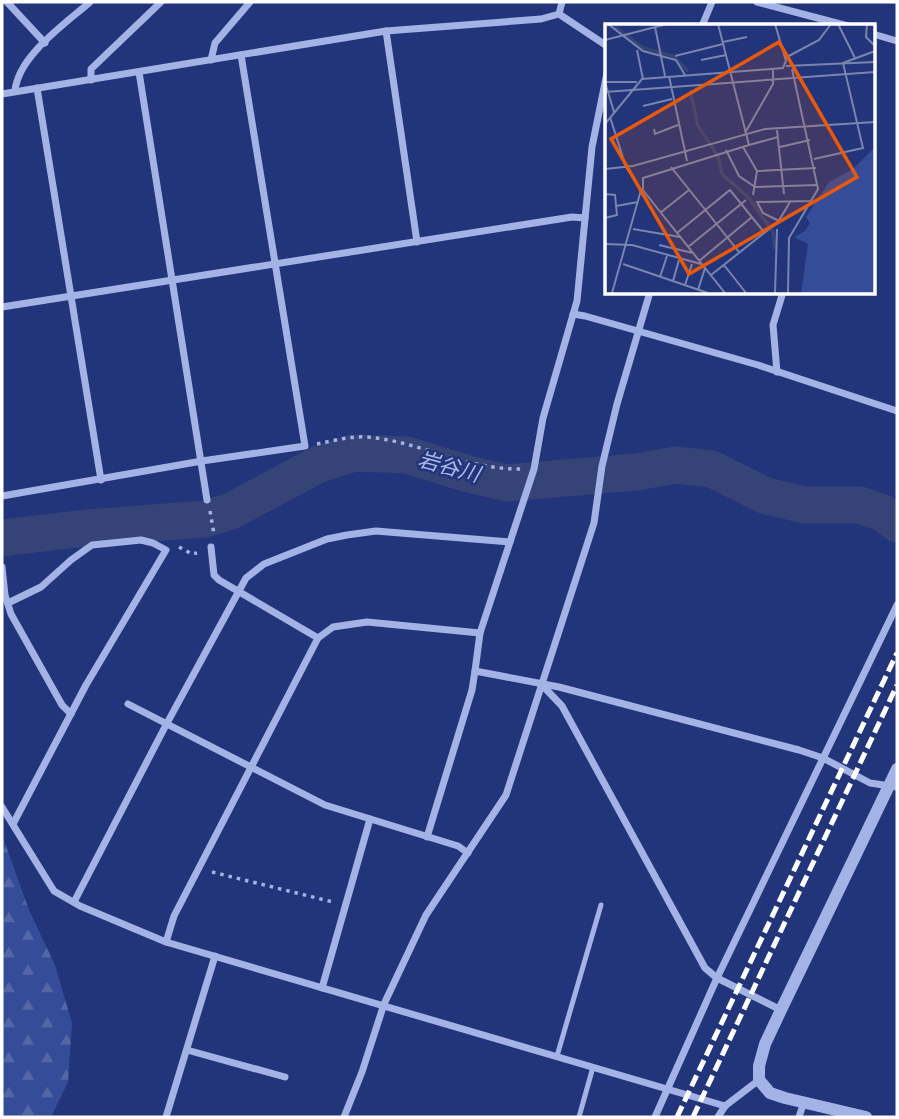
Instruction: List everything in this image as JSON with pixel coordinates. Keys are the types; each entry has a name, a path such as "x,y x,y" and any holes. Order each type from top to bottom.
{"street":[{"path":"7,2 45,43"},
{"path":"15,91 16,81 26,60 90,2"},
{"path":"92,80 91,69 161,2"},
{"path":"211,60 215,43 250,2"},
{"path":"559,14 562,2"},
{"path":"703,24 712,2"},
{"path":"757,2 840,24"},
{"path":"2,94 386,31 541,19 559,14 605,45"},
{"path":"386,31 417,242"},
{"path":"874,34 897,41"},
{"path":"2,496 305,446 241,55"},
{"path":"139,72 208,503"},
{"path":"427,837 472,690 480,633 528,489 543,418 577,301 592,147 605,83"},
{"path":"37,88 100,480"},
{"path":"2,307 276,262 572,217 585,218"},
{"path":"344,1117 384,1004 426,915 506,795 594,523 602,466 649,294"},
{"path":"777,372 773,326 782,294"},
{"path":"573,314 777,372 897,411"},
{"path":"74,902 246,578 264,564 327,540 376,531 510,542"},
{"path":"8,603 41,587 92,545 141,540 166,550 71,714 13,824"},
{"path":"211,547 214,575 238,592 318,638"},
{"path":"2,567 11,614 56,694 71,714"},
{"path":"655,1117 717,978 897,605"},
{"path":"166,942 174,916 318,638 333,627 367,622 480,633"},
{"path":"475,671 559,687 823,758 870,783 893,786"},
{"path":"542,685 562,706 705,968 717,978 781,1010"},
{"path":"128,704 325,805 458,846 468,853"},
{"path":"866,1117 770,1093 759,1080 759,1066 765,1044 893,786 897,769"},
{"path":"2,807 54,891 166,942 725,1106"},
{"path":"322,988 370,819"},
{"path":"166,1117 215,956"},
{"path":"187,1049 285,1077"},
{"path":"718,1117 725,1106 759,1080"},
{"path":"799,1117 804,1102"}],"lane":[{"path":"557,1056 601,905"},
{"path":"579,1117 593,1067"}],"path":[{"path":"305,446 367,437 428,449 491,468 533,471"},
{"path":"208,503 215,533"},
{"path":"177,545 192,554"},
{"path":"201,866 209,871 346,905"}],"green space":[{"path":"2,835 29,910 55,965 72,1023 68,1082 51,1117 2,1117"}],"waterway":[{"name":"岩谷川","path":"2,538 86,528 205,519 231,511 319,464 354,453 407,455 507,483 636,472 676,465 712,469 766,496 805,505 860,505 883,513 897,524"}],"railway":[{"path":"677,1117 897,653"},
{"path":"693,1117 897,685"}]}
